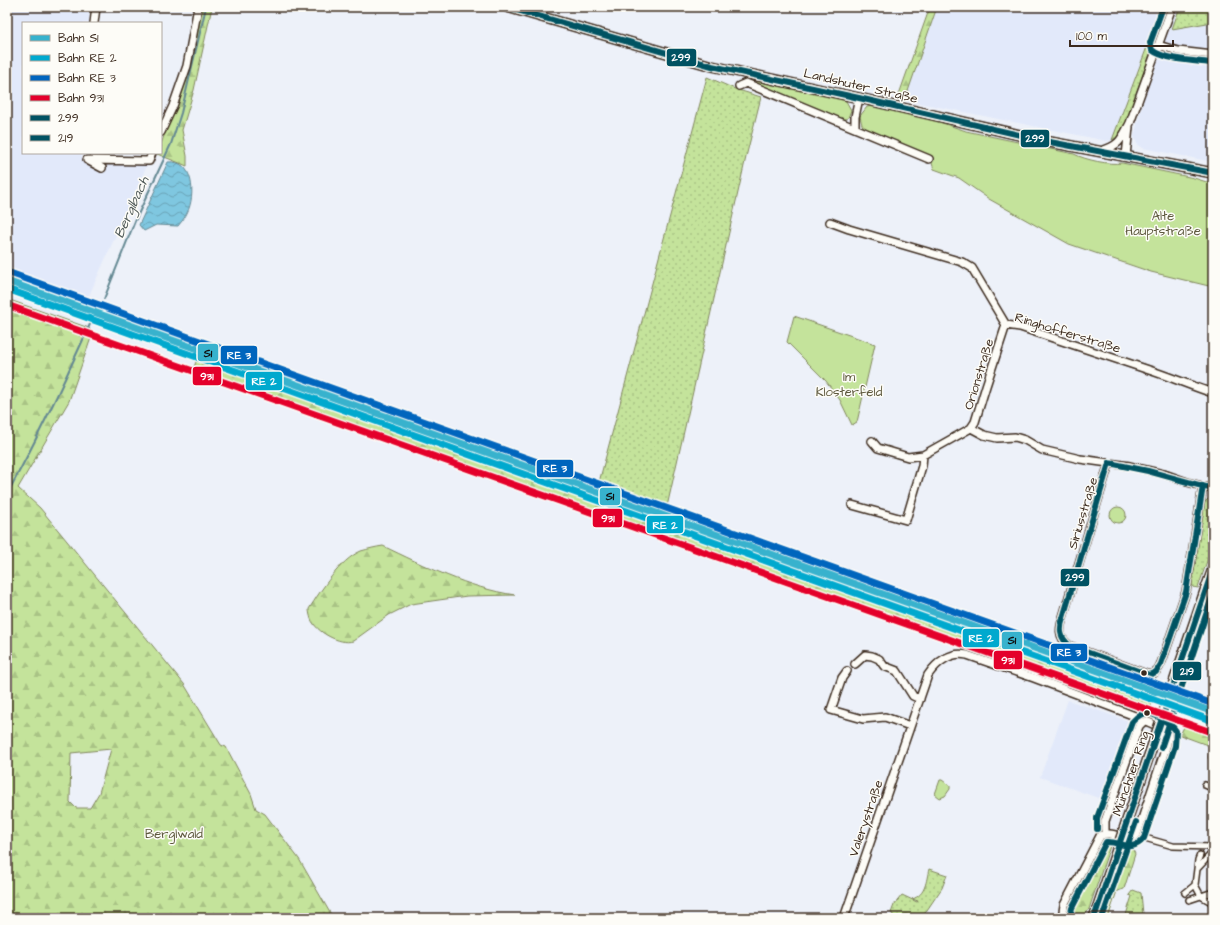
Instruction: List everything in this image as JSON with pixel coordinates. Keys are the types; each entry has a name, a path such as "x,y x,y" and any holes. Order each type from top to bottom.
{"main road":[{"name":"Landshuter Straße","path":"506,7 712,66 859,98 1020,136 1213,173"},
{"name":"Münchner Ring","path":"1094,918 1213,569"}],"street":[{"path":"94,22 96,7"},
{"path":"162,130 173,106 187,66 198,7"},
{"path":"1101,151 1113,147 1119,142 1130,123 1172,7"},
{"path":"1158,45 1178,51 1213,55"},
{"path":"739,86 746,83 930,159"},
{"path":"855,128 855,117 859,98"},
{"path":"1126,156 1130,123"},
{"path":"87,156 149,161 152,154"},
{"path":"87,156 102,168"},
{"name":"Ringhofferstraße","path":"830,222 849,230 962,262 972,268 1006,325 1020,327 1213,393"},
{"name":"Orionstraße","path":"971,428 975,422 1006,325"},
{"path":"872,441 878,448 908,456 923,455 971,428 984,435 997,438 1015,437 1025,440 1042,450 1080,459 1149,470 1213,489"},
{"path":"852,505 906,520 922,466 923,455"},
{"name":"Siriusstraße","path":"1109,463 1060,629 1062,639 1070,646 1149,675 1159,669 1186,592 1203,486"},
{"name":"Valerystraße","path":"844,918 928,675 935,665 947,658 960,654 1034,678 1122,711 1135,716 1141,723"},
{"path":"855,664 865,655 879,659 884,666 897,671 912,696 920,699"},
{"path":"847,671 842,678 831,710 862,719 885,717 910,726"},
{"path":"1062,918 1062,910 1068,895 1097,840 1104,833 1105,821 1137,730 1141,723 1146,721 1164,728 1168,733 1168,744 1135,838 1131,839 1104,833"},
{"path":"1213,769 1211,825 1213,829"},
{"path":"1205,785 1212,788"},
{"path":"1145,838 1165,845 1196,847 1213,851"},
{"path":"1196,847 1201,853"},
{"path":"1201,853 1213,851"},
{"path":"1197,869 1213,851"},
{"path":"1201,853 1198,860 1195,885 1200,896 1213,903"},
{"path":"1185,893 1195,885"},
{"path":"1190,900 1213,892"}],"shaded area":[{"path":"7,7 89,7 89,22 22,22 22,154 82,154 82,160 148,163 88,298 7,269"},
{"path":"937,7 1162,7 1112,140 1107,141 905,100"},
{"path":"1178,7 1213,7 1213,162 1143,148 1137,144 1134,136 1144,98"},
{"path":"7,277 93,308 193,341 598,486 663,512 666,511 1157,688 1213,710 1213,718 958,630 7,292"},
{"path":"1068,700 1128,721 1129,726 1104,800 1040,777"}],"green space":[{"path":"202,7 212,7 194,90 182,130 187,156 187,166 157,154 162,154 162,141 181,90"},
{"path":"930,7 937,7 905,100 897,100"},
{"path":"1162,7 1167,7 1122,133 1120,132 1118,137 1112,140"},
{"path":"1180,7 1213,7 1213,22 1172,29"},
{"path":"707,77 735,89 761,97 746,157 666,511 664,512 598,486"},
{"path":"757,81 833,96 846,101 851,110 848,118 842,120 755,84"},
{"name":"Alte Hauptstraße","path":"877,105 922,116 966,131 1074,154 1098,162 1122,163 1194,178 1213,184 1213,287 1151,272 1069,244 989,199 959,178 934,169 929,155 869,131 862,125 860,116 867,107"},
{"name":"Berglwald","path":"7,299 89,328 92,335 69,401 18,488 40,508 184,684 221,745 226,747 251,794 256,809 265,814 299,859 333,918 7,918","holes":["111,749 99,793 90,808 76,808 70,802 71,753"]},
{"name":"Im Klosterfeld","path":"794,316 875,344 857,422 852,425 840,400 826,381 787,342"},
{"path":"197,359 958,630 1132,690 1128,704 838,598 193,370"},
{"path":"1213,497 1213,543 1198,588 1193,587 1192,584 1204,503 1209,498"},
{"path":"1118,507 1125,512 1126,515 1121,522 1118,523 1111,518 1110,515 1115,508"},
{"path":"383,546 464,582 498,592 515,595 467,596 411,604 389,615 353,641 348,642 335,639 323,633 314,624 309,610 319,593 338,568 353,555 361,551"},
{"path":"1132,690 1157,699 1156,701 1153,701 1150,709 1153,710 1152,712 1128,704"},
{"path":"1185,725 1192,725 1213,733 1210,746 1180,735"},
{"path":"940,780 950,786 950,789 945,796 940,798 935,794"},
{"path":"1112,840 1089,909 1083,918 1071,918 1069,912 1071,901 1101,842"},
{"path":"1131,846 1135,854 1124,889 1117,891 1108,918 1102,918 1127,847"},
{"path":"929,869 947,875 942,888 923,918 892,918 893,914 891,913 894,905 902,895 917,902 918,901 912,899 917,897 923,891"},
{"path":"1133,890 1141,893 1143,914 1139,915 1140,918 1125,918 1132,896 1129,895"}],"water":[{"path":"168,162 177,163 183,166 188,172 192,189 190,206 185,217 178,226 156,225 144,231 139,225"}],"waterway":[{"name":"Berglbach","path":"104,299 135,221 171,144 181,113 206,7"},
{"path":"7,302 66,324 88,329"},
{"name":"Berglbach","path":"7,494 30,452 91,322"}],"rail line":[{"name":"S1","path":"7,281 1213,712"},
{"name":"931","path":"7,305 1208,731"}],"transit line":[{"name":"299","path":"507,7 712,66 1050,142 1213,173"},
{"name":"219","path":"1163,7 1150,43 1152,50 1172,58 1212,63"},
{"path":"10,273 1213,704"},
{"path":"7,289 1210,720"},
{"name":"299","path":"1109,463 1062,622 1061,634 1070,646 1149,675 1156,672 1161,664 1186,592 1203,486"},
{"name":"299","path":"1109,463 1148,471 1213,489"},
{"name":"299","path":"1094,918 1213,569"},
{"name":"219","path":"1161,748 1213,594"},
{"name":"219","path":"1070,918 1072,908 1106,842 1130,846 1139,843 1144,838 1175,746 1176,731 1171,725 1162,719 1149,713 1144,713 1132,722 1097,818 1097,829"},
{"name":"219","path":"1102,918 1136,822"}]}
